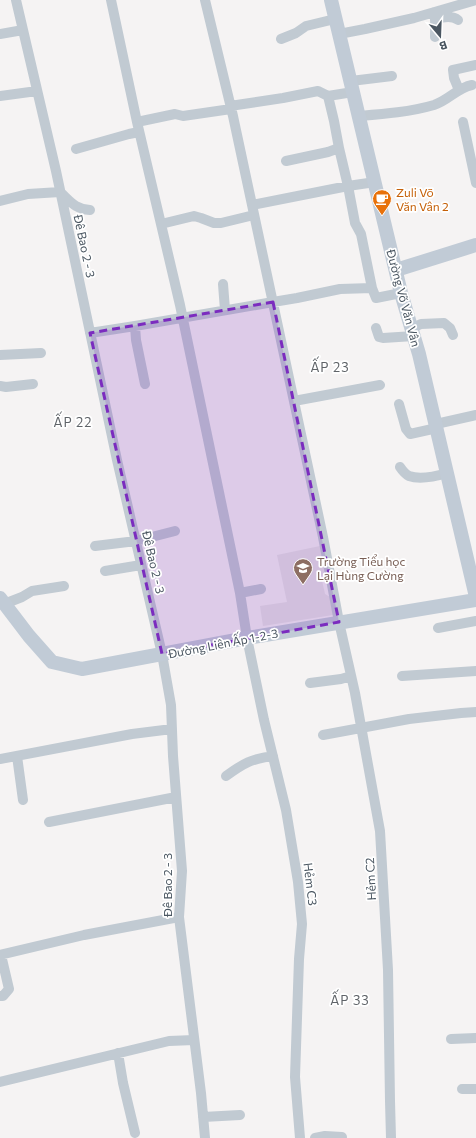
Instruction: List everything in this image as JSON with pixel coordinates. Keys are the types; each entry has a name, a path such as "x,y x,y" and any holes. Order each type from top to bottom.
{"street":[{"name":"Đê Bao 2 - 3","path":"16,0 60,192 141,566 162,654 171,705 182,871 179,917 201,1093 205,1138"},
{"name":"Hẻm C3","path":"111,0 138,127 182,317 240,593 247,638 264,720 286,810 298,882 302,924 299,959 295,1077 300,1138"},
{"name":"Hẻm C2","path":"205,0 231,108 323,537 380,831 388,970 391,1138"},
{"name":"Đường Võ Văn Vân","path":"330,0 396,270 413,332 474,578 476,598"},
{"path":"435,15 458,3 476,0"},
{"path":"435,15 435,37"},
{"path":"339,34 435,15 456,18 458,20"},
{"path":"281,39 296,33 306,26 335,19"},
{"path":"0,34 23,30"},
{"path":"459,90 454,78 453,70 476,65"},
{"path":"76,149 122,136 158,117 175,114 183,116 231,108 318,90 328,96 333,96 352,86 392,76"},
{"path":"359,116 412,110 435,105 447,99 465,86 472,85"},
{"path":"0,96 37,90"},
{"path":"328,96 355,223 361,234 372,288 376,298 402,293"},
{"path":"463,122 476,183"},
{"path":"286,161 328,152 339,148"},
{"path":"252,205 375,182"},
{"path":"0,201 28,194 60,192 75,206 90,210"},
{"path":"161,224 194,216 214,223 221,223 254,215"},
{"path":"396,270 476,244"},
{"path":"223,284 225,310"},
{"path":"90,332 135,326 297,298 340,289 372,288"},
{"path":"376,328 379,337 383,338 413,332 421,324 444,323 450,328 453,335"},
{"path":"135,326 136,340 145,384"},
{"path":"0,355 41,353"},
{"path":"0,386 6,387 33,384"},
{"path":"294,401 380,385"},
{"path":"399,404 406,429 410,434 476,415"},
{"path":"400,467 403,472 410,476 429,478 447,473"},
{"path":"95,546 136,541 175,531"},
{"path":"105,571 141,566"},
{"path":"2,601 22,598 32,591 64,586"},
{"path":"240,593 261,589"},
{"name":"Đường Liên Ấp 1-2-3","path":"2,601 29,636 53,663 82,669 247,638 476,598"},
{"path":"438,628 476,621"},
{"path":"402,676 476,671"},
{"path":"310,683 341,679 351,676"},
{"path":"323,735 361,729 382,723 476,712"},
{"path":"0,758 172,728"},
{"path":"16,756 23,800"},
{"path":"226,776 246,762 273,756"},
{"path":"49,822 176,797"},
{"path":"0,996 3,996 10,989 0,955 84,935 179,917"},
{"path":"451,1039 476,1038"},
{"path":"0,1082 169,1041 194,1040"},
{"path":"118,1053 123,1083 135,1133"},
{"path":"462,1089 476,1089"},
{"path":"203,1116 240,1115"},
{"path":"315,1138 325,1136 342,1137"}],"highlighted area":[{"path":"273,302 339,622 162,654 90,333"}],"shaded area":[{"name":"Trường Tiểu học Lại Hùng Cường","path":"320,546 326,575 321,576 325,594 330,597 333,615 263,626 260,606 287,602 277,555"}],"place":[{"name":"Zuli Võ Văn Vân 2","path":"382,216"},
{"name":"Trường Tiểu học Lại Hùng Cường","path":"303,585"}],"district":[{"name":"ẤP 23","path":"330,367"},
{"name":"ẤP 22","path":"73,422"},
{"name":"ẤP 33","path":"350,1000"}]}
